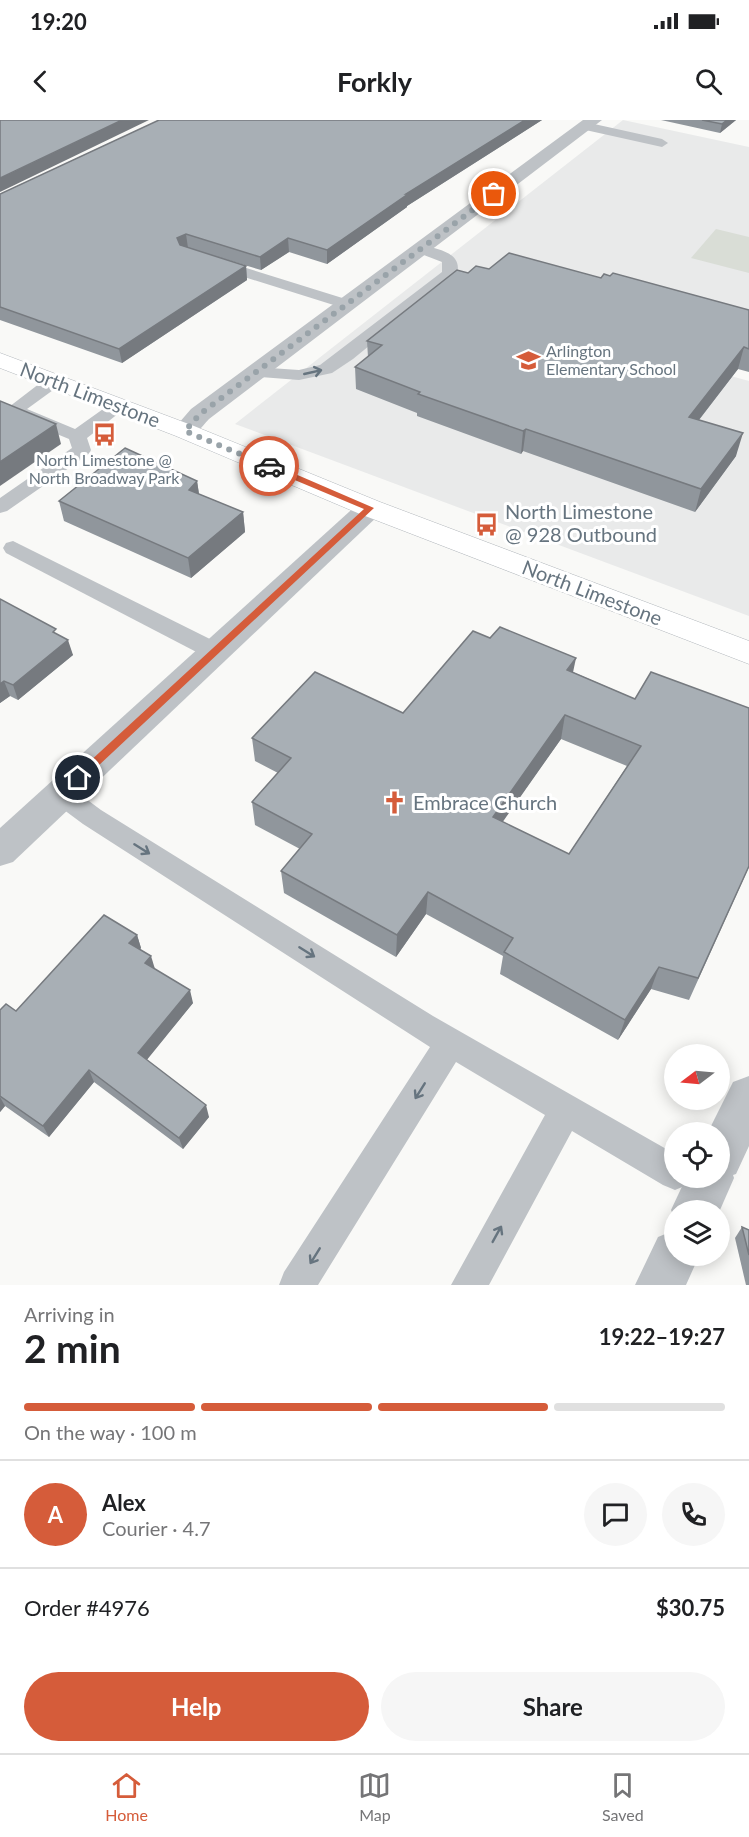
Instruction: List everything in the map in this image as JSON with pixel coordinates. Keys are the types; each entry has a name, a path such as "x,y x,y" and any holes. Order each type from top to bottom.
{"street":[{"path":"185,431 200,414 255,372 590,123"},
{"name":"North Limestone","path":"0,360 185,431 370,508 749,653"},
{"path":"0,851 370,508"},
{"path":"730,1128 749,1097"},
{"path":"660,1285 669,1266"}],"lane":[{"path":"590,123 662,143"},
{"path":"255,372 278,375 312,373 326,369 347,355 449,274 451,267 449,260 442,255 421,249"},
{"path":"198,258 346,304"},
{"path":"0,507 82,450 77,436 14,410 54,381"},
{"path":"77,436 119,406"},
{"path":"13,548 214,651"},
{"path":"61,794 92,817 388,1004 566,1109 664,1162"},
{"path":"297,1285 451,1042"},
{"path":"469,1285 566,1109"}],"shaded area":[{"name":"Arlington Elementary School","path":"623,120 749,147 749,346 727,375 749,381 749,616 235,424"},
{"path":"716,229 749,237 749,273 691,258"}],"building":[{"path":"0,120 122,120 0,178"},
{"path":"159,120 525,120 406,194 408,194 327,250 288,238 260,257 186,234 177,238 180,245 246,266 119,349 0,307 0,194"},
{"path":"702,120 727,120 722,124"},
{"path":"509,253 601,278 604,274 610,276 613,273 749,310 749,349 744,347 689,417 743,433 701,489 418,394 420,392 355,367 382,345 367,341 457,270 468,273 476,266 489,269"},
{"path":"0,401 56,424 0,462"},
{"path":"125,448 197,481 189,490 243,512 188,558 59,501"},
{"path":"0,599 56,629 53,632 68,640 13,685 4,681 0,684"},
{"path":"500,627 576,658 567,670 635,699 651,672 749,708 749,866 698,978 659,967 625,1020 504,952 513,938 428,892 397,935 281,871 312,834 252,802 291,758 252,738 315,672 403,713 473,631 490,638","holes":["565,715 641,746 569,854 493,817"]},
{"path":"104,915 137,935 129,943 151,956 145,963 190,990 138,1053 206,1105 179,1138 89,1070 43,1126 0,1096 0,1010 6,1004 16,1011"},
{"path":"742,1227 749,1230 749,1255"}],"way so far":[{"path":"269,466 185,431 200,414 494,194"}],"place":[{"name":"Arlington Elementary School","path":"528,360"},
{"name":"North Limestone @ North Broadway Park","path":"104,435"},
{"name":"North Limestone @ 928 Outbound","path":"487,524"},
{"name":"Embrace Church","path":"395,803"}],"route":[{"path":"78,778 370,508 269,466"}]}
